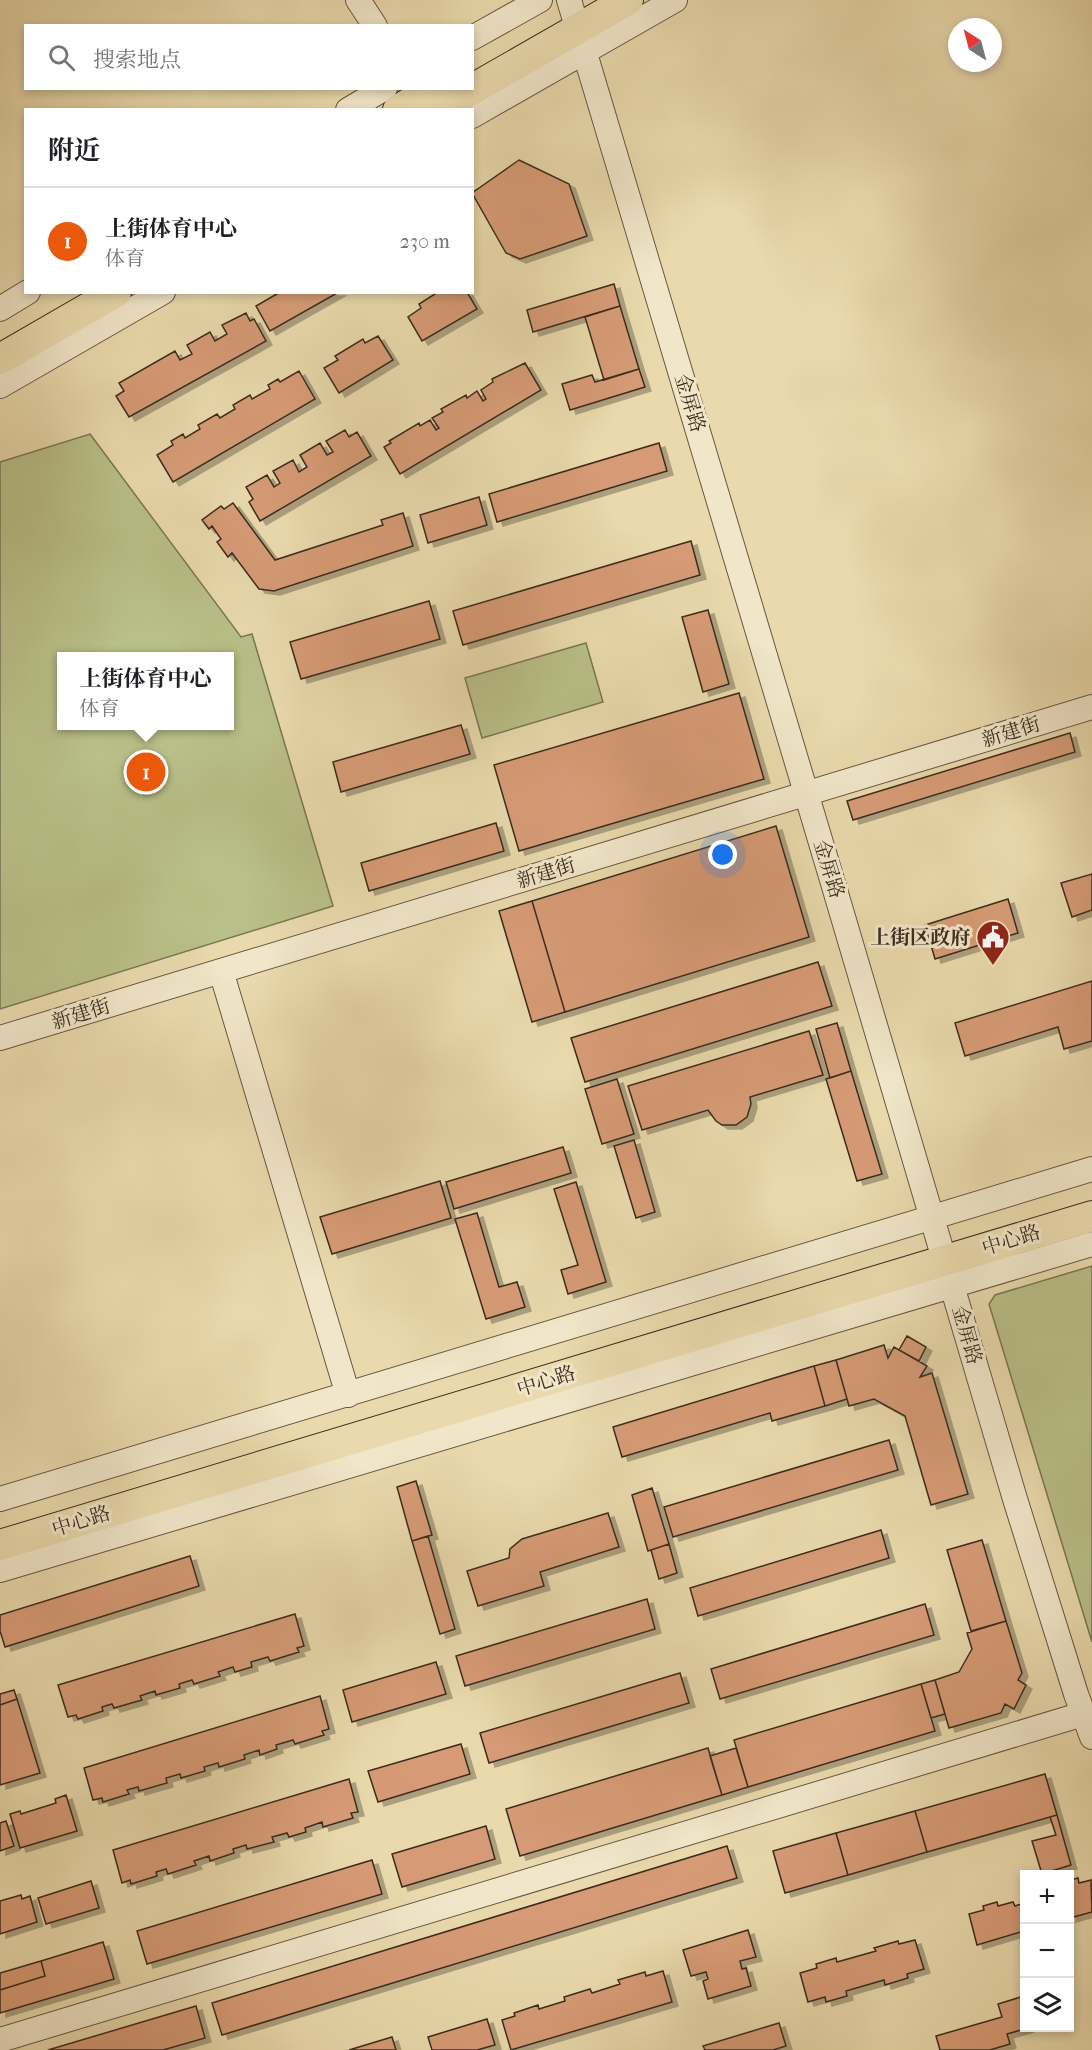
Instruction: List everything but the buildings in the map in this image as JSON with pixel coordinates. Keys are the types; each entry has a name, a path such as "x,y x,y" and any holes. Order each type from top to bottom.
{"main road":[{"path":"474,66 578,18 628,0"},
{"path":"474,85 578,18"},
{"path":"401,108 431,90"},
{"path":"439,108 467,90"},
{"path":"0,337 74,294"},
{"path":"0,359 113,294"},
{"name":"中心路","path":"0,1545 942,1251 1092,1195"},
{"name":"中心路","path":"0,1523 942,1251 1092,1216"}],"street":[{"path":"358,0 374,24"},
{"path":"474,37 540,0"},
{"path":"474,114 578,18 675,0"},
{"name":"金屏路","path":"578,18 1015,1499 1092,1737"},
{"path":"351,108 381,90"},
{"path":"0,309 25,294"},
{"path":"0,386 160,294"},
{"name":"新建街","path":"0,1038 1092,707"},
{"path":"221,971 348,1395"},
{"path":"0,1570 942,1251 1092,1169"},
{"path":"0,1499 348,1395 942,1251 1092,1244"},
{"path":"0,2040 1083,1714"}],"green space":[{"path":"90,434 241,637 252,634 333,906 0,1009 0,462"},
{"path":"586,643 603,702 482,738 465,678"},
{"path":"1092,1266 1092,1642 989,1304 995,1295"}],"place":[{"name":"上街体育中心","path":"146,772"},
{"name":"上街区政府","path":"993,966"}]}
